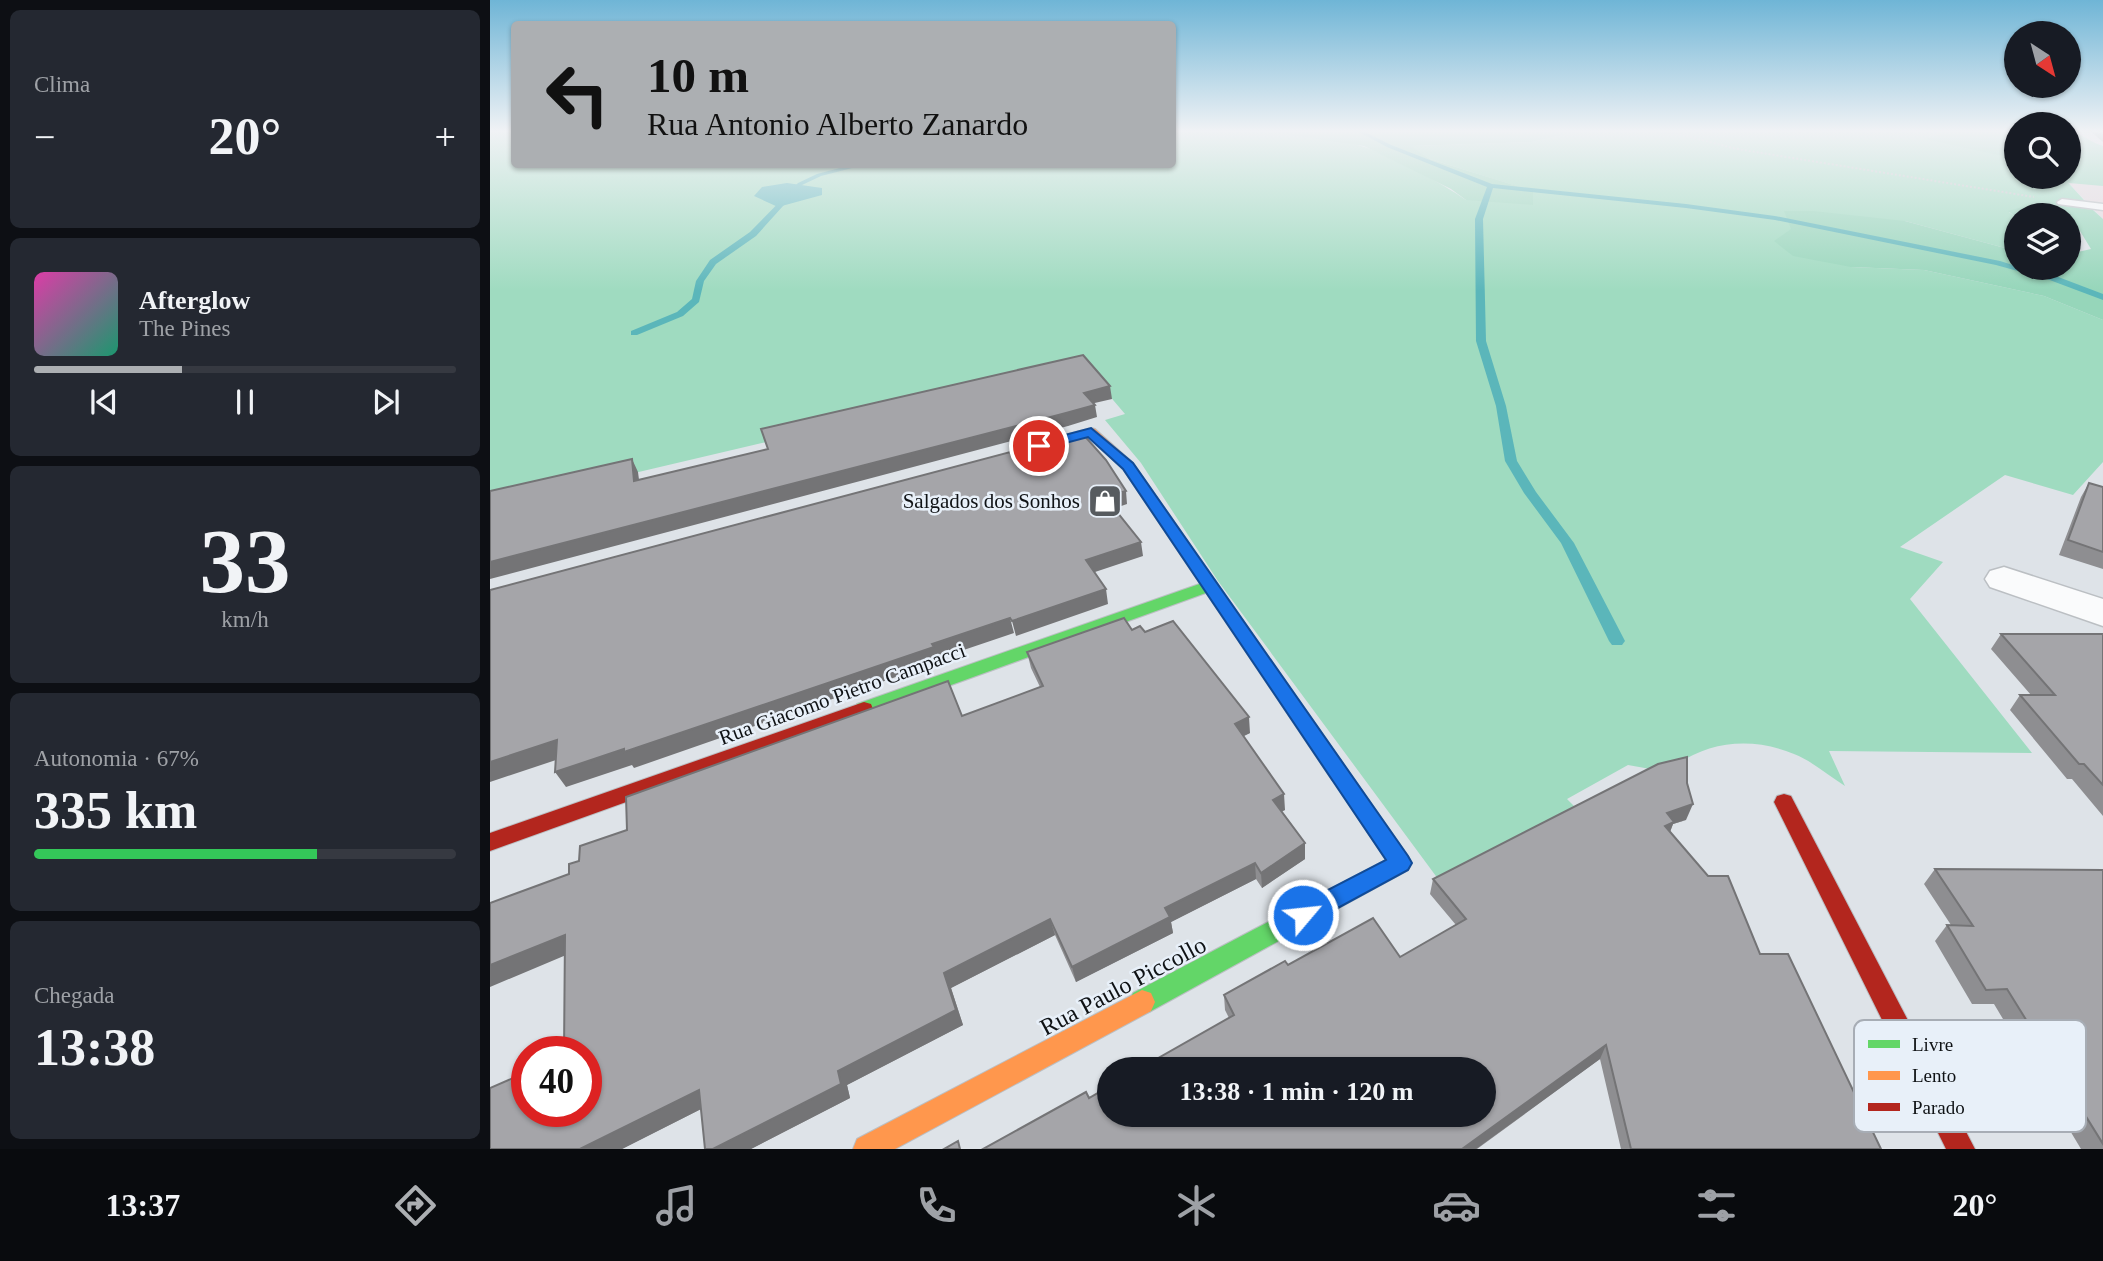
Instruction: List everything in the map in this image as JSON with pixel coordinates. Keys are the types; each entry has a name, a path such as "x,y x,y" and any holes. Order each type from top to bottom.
{"street":[{"path":"1011,453 1091,432 1128,466 1208,586"},
{"path":"2004,579 2103,613"},
{"name":"Rua Giacomo Pietro Campacci","path":"490,842 1208,586"},
{"name":"Rua Paulo Piccollo","path":"867,1149 1401,863 1208,586"},
{"path":"1784,802 1895,1020"},
{"path":"1952,1132 1961,1149"}],"lane":[{"path":"2063,202 2103,207"}],"path":[{"path":"1950,184 2063,202"}],"shaded area":[{"path":"2081,184 2103,184 2103,219 2074,189 2081,189"}],"green space":[{"path":"490,184 1440,184 1466,200 1532,191 1508,184 2004,184 2004,189 2074,189 2093,210 2081,208 2081,203 2004,203 2004,248 1905,221 1851,267 1924,270 2044,296 2103,320 2103,462 2073,495 2005,475 1900,547 1943,562 1910,599 2032,753 1829,751 1845,786 1801,757 1761,745 1712,748 1681,762 1667,772 1628,765 1567,799 1574,806 1444,887 1218,581 1141,463 1105,420 1125,414 1085,367 490,507"},
{"path":"1440,184 1509,184 1533,191 1533,205 1466,200"},
{"path":"2081,184 2081,184 2103,184 2103,186"},
{"path":"2081,208 2093,210 2103,219 2103,320 2044,296 1924,270 1851,267 1793,256 1774,241 1791,229 1784,211 1813,211 1905,221 2004,248 2004,280 2081,280 2081,251 2091,249 2081,233"}],"water":[{"path":"791,184 822,188 822,195 778,207 754,196 762,187"}],"building":[{"path":"1083,355 1110,386 1084,393 1095,405 490,562 490,491 632,459 634,481 768,449 761,429"},
{"path":"1082,433 1106,460 1126,491 1105,497 1141,542 1086,560 1106,589 1012,621 1010,618 932,644 934,647 624,752 624,749 555,772 557,740 490,762 490,590"},
{"path":"2089,483 2103,487 2103,552 2068,540"},
{"path":"1124,618 1132,630 1140,626 1145,632 1173,621 1249,717 1235,724 1284,794 1273,800 1305,843 1261,873 1255,863 1165,908 1170,917 1072,967 1050,919 944,973 956,1010 838,1071 841,1084 713,1149 705,1149 699,1090 580,1149 490,1149 490,1088 511,1079 511,1127 602,1127 602,1036 564,1036 565,935 490,965 490,903 569,874 569,864 579,861 580,846 627,830 626,797 948,681 962,716 1043,686 1027,652"},
{"path":"2001,634 2103,634 2103,785 2084,764 2079,764 2020,695 2055,695"},
{"path":"1687,757 1687,783 1693,804 1667,813 1674,822 1665,826 1708,876 1728,876 1760,954 1788,954 1854,1092 1854,1132 1873,1132 1881,1149 1631,1149 1606,1045 1496,1124 1496,1057 1160,1057 1234,1015 1224,995 1285,961 1288,965 1373,918 1400,957 1466,919 1433,879 1658,764"},
{"path":"1935,869 2103,870 2103,1144 2086,1117 2086,1020 2026,1020 2007,989 1986,990 1947,925 1973,926"},
{"path":"1086,1092 1089,1098 1097,1093 1097,1127 1492,1127 1462,1149 983,1149"},
{"path":"958,1141 960,1149 944,1149"}],"waterway":[{"path":"634,333 680,314 696,300 700,281 713,262 753,234 801,184"},
{"path":"1485,184 1491,186"},
{"path":"1491,186 1775,218 1997,263 2050,277 2103,297"},
{"path":"1491,186 1479,219 1481,341 1501,406 1511,461 1530,493 1567,543 1617,641"}],"traffic: fast":[{"path":"864,709 1208,586"},
{"path":"1142,1002 1400,863 1339,774"}],"traffic: slow":[{"path":"1032,448 1091,432 1128,466 1339,774"},
{"path":"867,1149 1142,1002"}],"traffic: jam":[{"path":"490,842 864,709"},
{"path":"1784,802 1895,1020"},
{"path":"1952,1132 1961,1149"}],"place":[{"name":"Salgados dos Sonhos","path":"1105,501"}],"route":[{"path":"1039,446 1091,432 1128,466 1401,863 1303,915"}]}
